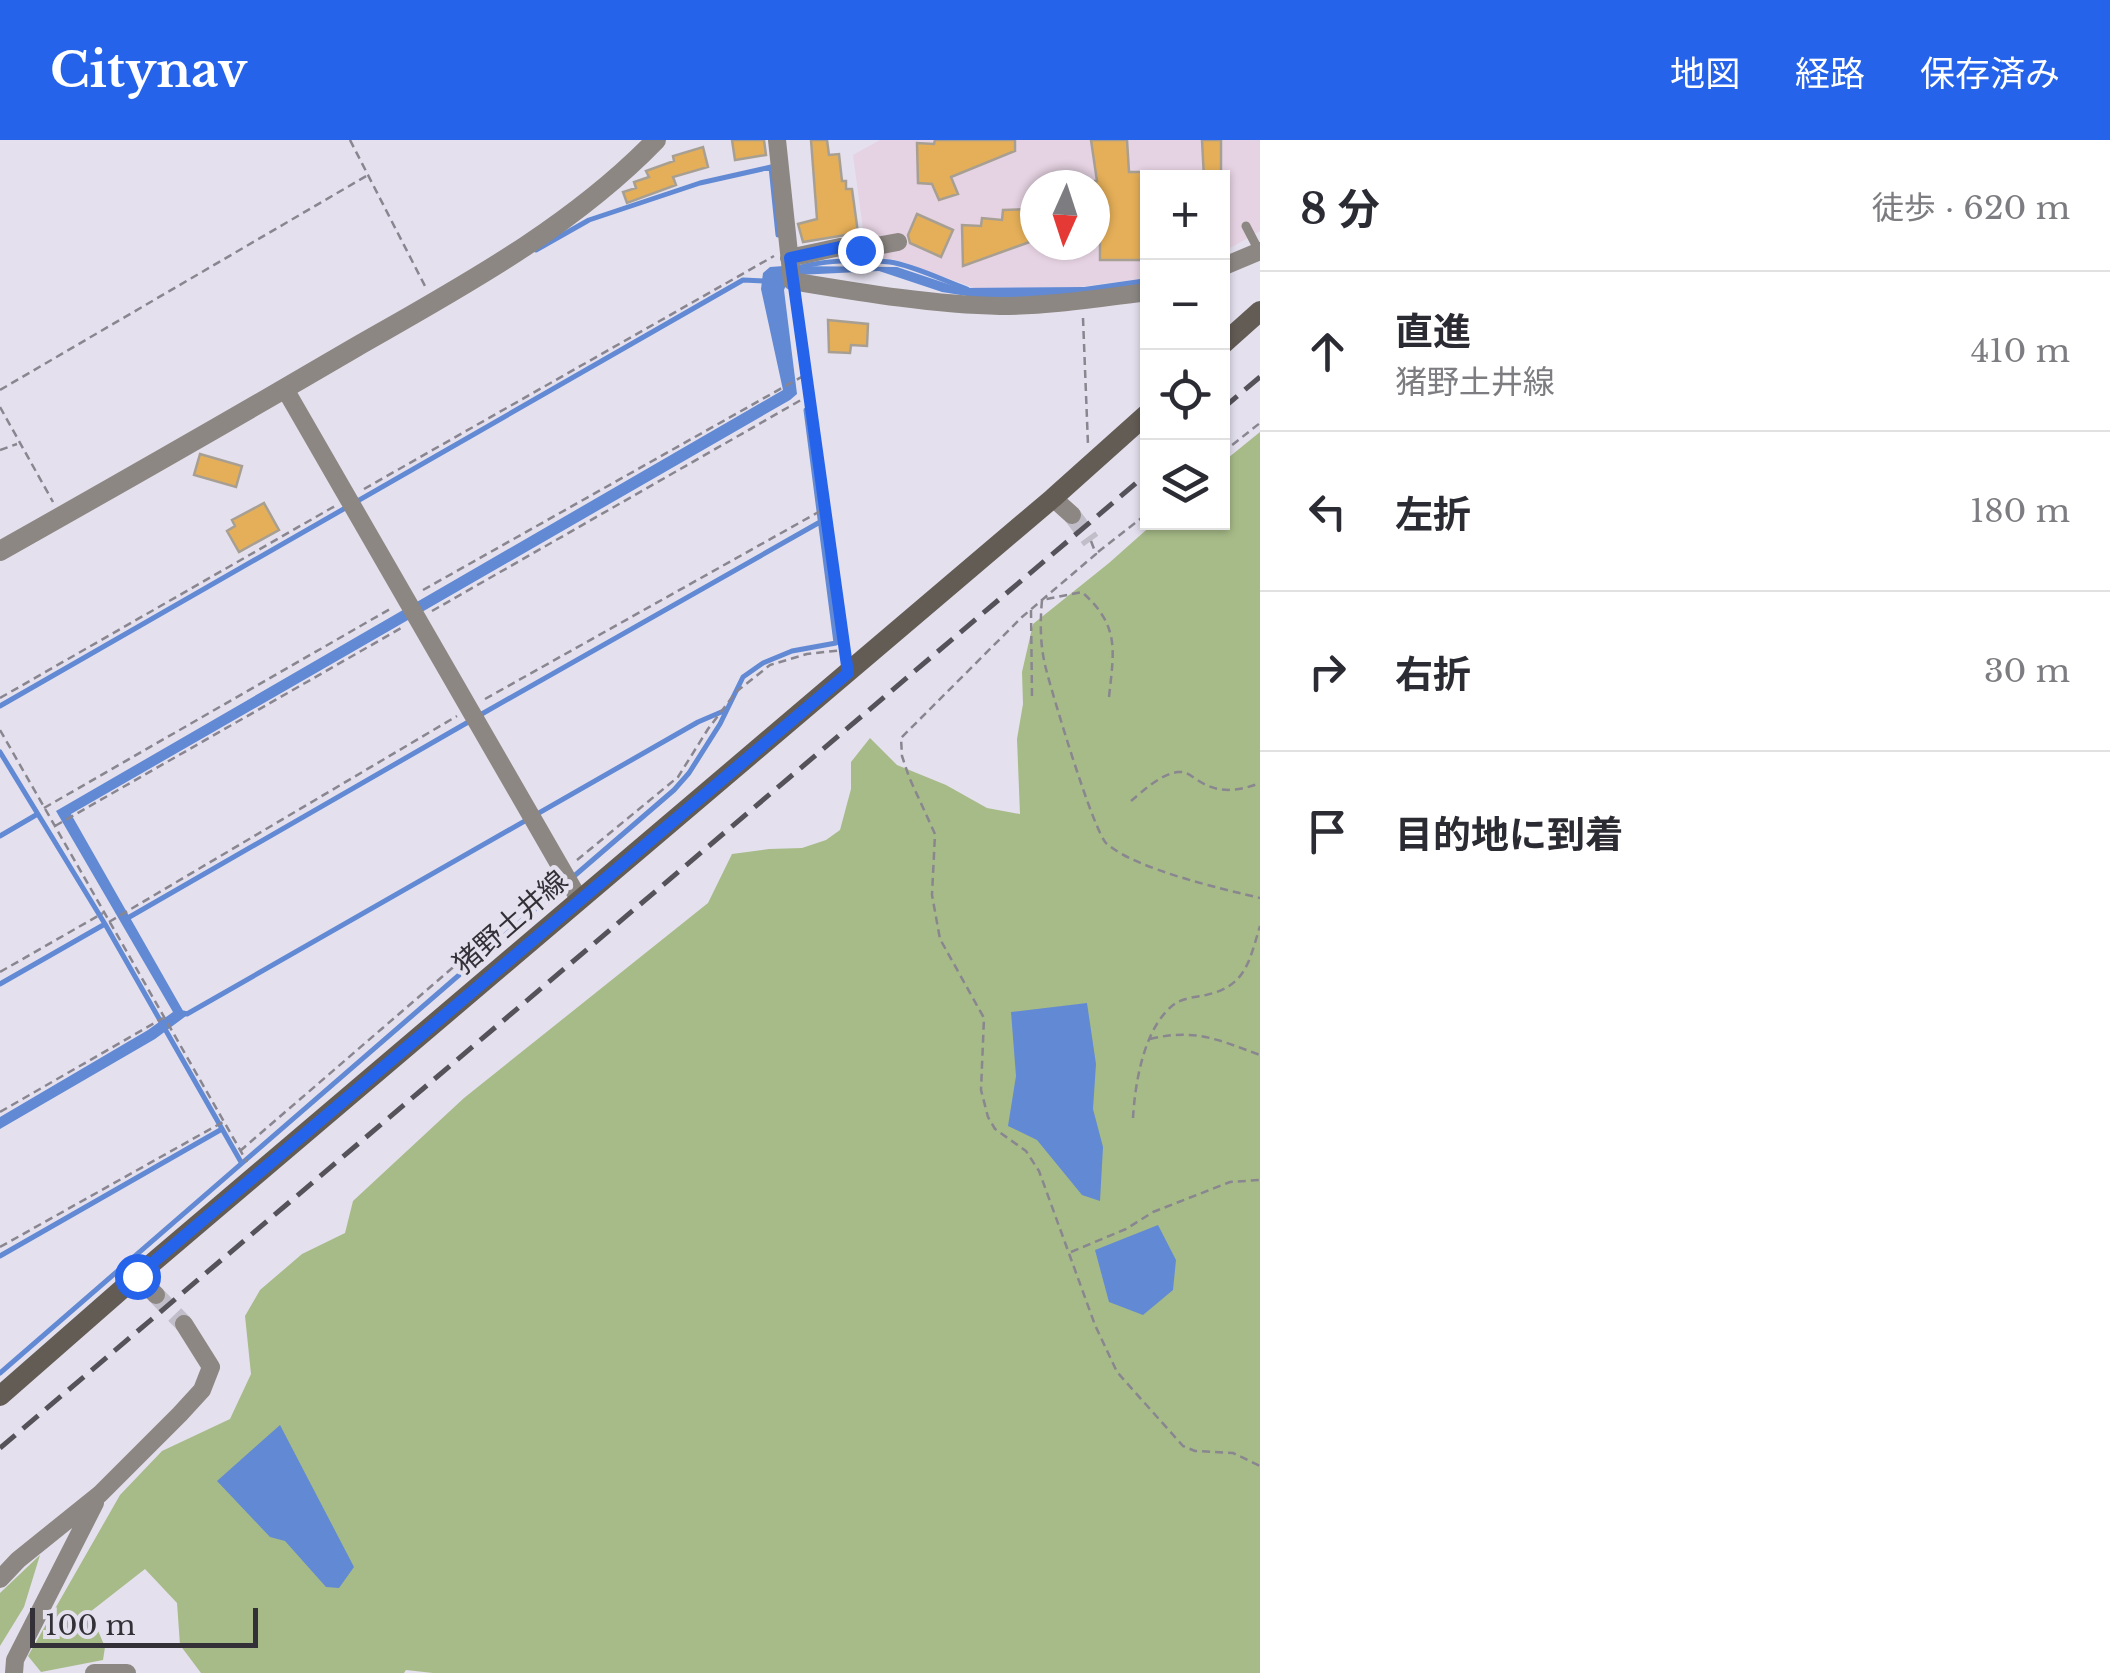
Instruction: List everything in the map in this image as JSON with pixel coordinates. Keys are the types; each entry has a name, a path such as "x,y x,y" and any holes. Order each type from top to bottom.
{"main road":[{"path":"1230,338 1260,311"},
{"name":"猪野土井線","path":"0,1396 1140,420"}],"street":[{"path":"0,551 285,389 540,236 587,203 656,140"},
{"path":"777,140 790,263"},
{"path":"790,263 840,247 860,250 898,242"},
{"path":"1230,264 1260,251"},
{"path":"790,263 914,299 1000,306 1140,293"},
{"path":"285,389 579,899"},
{"path":"1053,498 1072,514"},
{"path":"137,1276 156,1295"},
{"path":"0,1579 100,1494 202,1390 211,1367 184,1324"},
{"path":"14,1673 15,1660 100,1494"},
{"path":"94,1673 127,1673"}],"lane":[{"path":"1246,226 1260,251"}],"path":[{"path":"350,140 434,302"},
{"path":"0,390 368,175"},
{"path":"0,698 348,498 790,263 848,673"},
{"path":"1082,300 1089,466"},
{"path":"782,388 805,375"},
{"path":"0,407 62,516"},
{"path":"1230,447 1260,423"},
{"path":"0,450 20,443"},
{"path":"109,922 470,708 824,510"},
{"path":"1140,519 1031,609 901,738 902,756 935,834 932,895 940,939 984,1018 982,1090 988,1117 996,1129 1026,1151 1039,1171 1095,1325 1117,1372 1183,1446 1195,1451 1233,1453 1260,1466"},
{"path":"1092,541 1096,554"},
{"path":"1042,600 1082,592 1099,608 1111,631 1109,697"},
{"path":"1042,600 1040,630 1046,669 1091,813 1104,842 1148,867 1260,898"},
{"path":"1031,609 1032,697"},
{"path":"240,1151 678,776 736,692 770,664 844,650"},
{"path":"0,730 255,1176"},
{"path":"1132,801 1158,780 1176,772 1184,772 1217,789 1240,790 1260,783"},
{"path":"0,972 104,913"},
{"path":"1133,1118 1136,1082 1148,1040 1167,1011 1178,1001 1224,991 1240,978 1260,926"},
{"path":"0,1112 164,1018"},
{"path":"1148,1040 1168,1034 1203,1035 1260,1056"},
{"path":"0,1247 224,1122"},
{"path":"1069,1252 1214,1188 1230,1182 1260,1180"}],"shaded area":[{"path":"880,140 1260,140 1260,231 1230,248 1230,170 1140,170 1140,279 1079,287 975,288 893,259 867,258 853,155"}],"green space":[{"path":"1260,432 1260,1673 201,1673 180,1645 177,1603 145,1569 90,1612 105,1647 103,1660 41,1672 28,1656 120,1495 162,1451 230,1419 251,1374 245,1316 260,1290 302,1254 345,1233 353,1201 464,1098 708,903 732,854 802,848 826,840 840,830 851,789 851,762 870,738 897,765 946,785 987,808 1020,814 1017,739 1023,704 1022,672 1033,624 1146,530 1230,530 1230,456"},
{"path":"40,1555 24,1607 0,1646 0,1593"}],"water":[{"path":"770,267 897,267 960,288 1084,287 1140,279 1140,287 1039,300 942,292 879,271 798,275 788,280 784,290 797,394 790,400 71,814 186,1016 155,1039 0,1129 0,1117 173,1012 56,811 783,390 761,289 763,273"},
{"path":"1087,1003 1096,1064 1093,1109 1103,1147 1100,1201 1082,1195 1037,1140 1008,1126 1016,1076 1011,1012"},
{"path":"1158,1225 1176,1260 1173,1290 1143,1315 1109,1302 1095,1250"},
{"path":"280,1425 354,1567 339,1588 326,1587 285,1541 270,1537 217,1481"}],"building":[{"path":"732,140 764,140 766,155 735,160"},
{"path":"811,140 827,140 829,155 839,154 842,181 846,181 846,189 852,189 858,233 803,242 798,224 817,219"},
{"path":"935,140 1015,140 1015,151 951,177 958,194 939,200 932,184 918,183 917,143 934,144"},
{"path":"1091,140 1127,140 1129,172 1140,172 1140,260 1110,260 1110,170 1095,170"},
{"path":"1202,140 1221,140 1221,170 1204,170"},
{"path":"703,147 708,167 673,177 676,185 627,203 623,192 636,188 634,182 649,177 646,171 674,161 673,156"},
{"path":"1020,209 1020,245 963,266 962,225 981,226 982,218 1002,220 1003,210"},
{"path":"917,214 953,230 941,257 910,243 908,235"},
{"path":"828,320 868,324 867,346 851,345 850,353 829,352"},
{"path":"200,454 242,466 236,487 194,475"},
{"path":"264,503 279,530 239,552 227,531 235,526 232,520"}],"waterway":[{"path":"536,250 589,220 700,183 771,167 778,235"},
{"path":"793,270 827,262 890,262 967,289"},
{"path":"0,706 743,280 764,281"},
{"path":"573,877 689,773 743,677 792,651 836,643 806,410"},
{"path":"480,715 820,522"},
{"path":"183,1013 698,722 726,710"},
{"path":"126,919 470,721"},
{"path":"0,752 105,924 241,1162"},
{"path":"0,836 36,815"},
{"path":"0,1373 564,884"},
{"path":"0,984 105,924"},
{"path":"0,1256 222,1129"}],"tunnel":[{"path":"1072,515 1091,541"},
{"path":"156,1295 184,1324"}],"railway":[{"path":"1230,402 1260,377"},
{"path":"0,1448 1140,480"}],"route":[{"path":"137,1276 848,673 790,258 840,247 860,250"}]}
